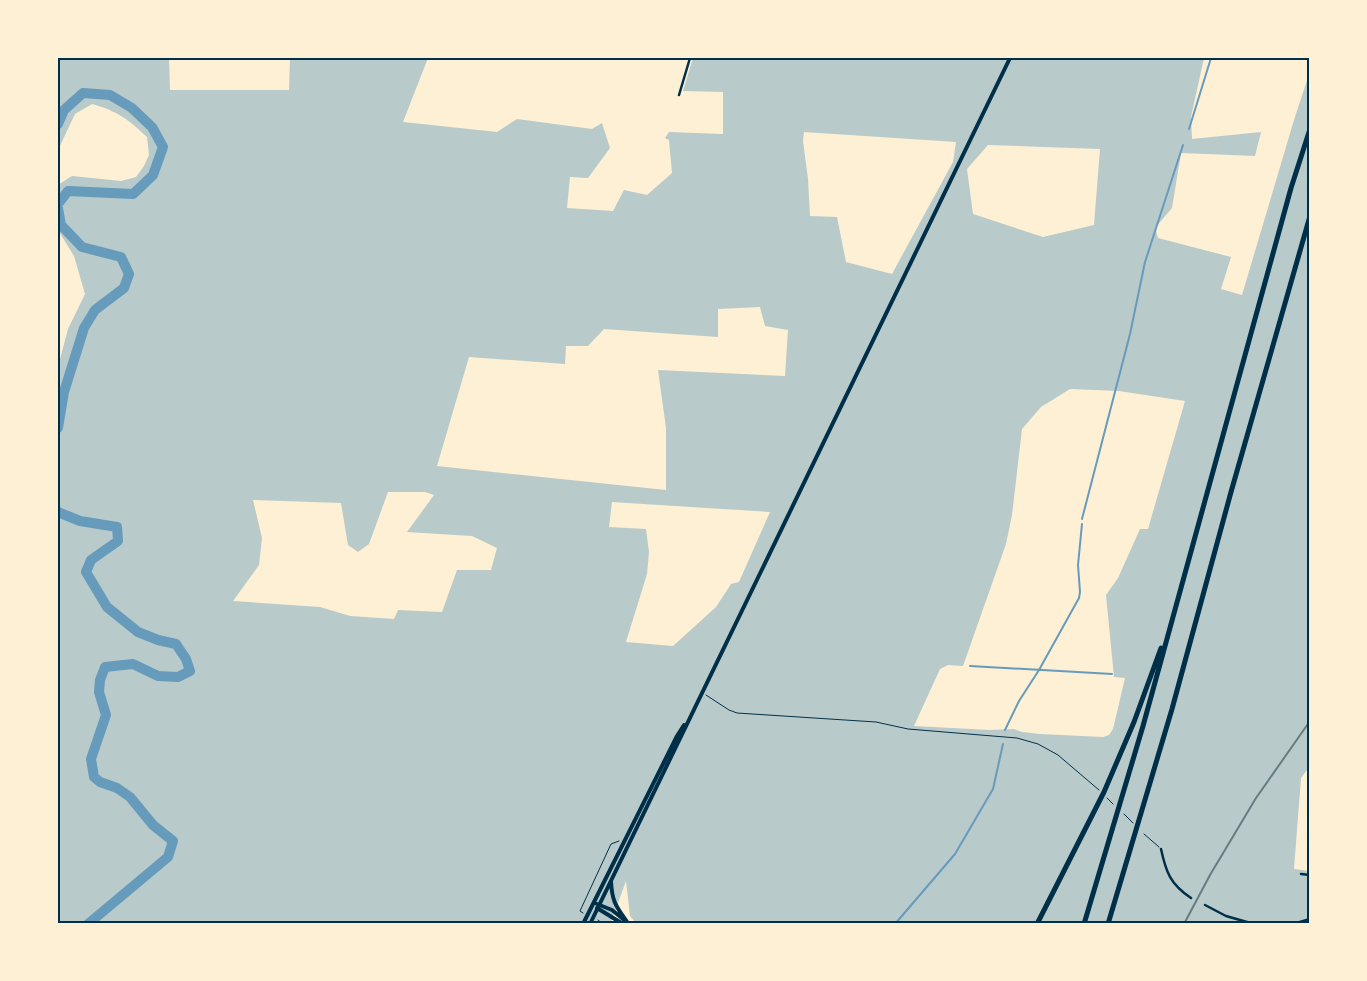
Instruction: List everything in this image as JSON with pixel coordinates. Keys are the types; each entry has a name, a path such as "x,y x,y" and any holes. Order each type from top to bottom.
{"highway":[{"path":"1084,924 1143,726 1285,207 1310,128"},
{"path":"1110,924 1310,216"},
{"path":"1037,924 1120,757 1173,617"}],"main road":[{"path":"590,924 1010,58"},
{"path":"583,924 676,736 689,719"},
{"path":"611,879 612,897 626,923"},
{"path":"593,904 626,923"}],"street":[{"path":"679,95 690,58"},
{"path":"1161,849 1165,868 1171,879 1178,889 1191,898"},
{"path":"1301,874 1310,875"},
{"path":"1205,905 1226,916 1254,924"},
{"path":"1293,924 1310,919"}],"path":[{"path":"702,692 729,710 737,713 876,722 908,729 1017,738 1038,744 1058,755 1099,790"},
{"path":"1105,797 1114,805"},
{"path":"1124,814 1134,824"},
{"path":"1144,834 1161,849"},
{"path":"588,914 580,911 611,844 624,839"},
{"path":"593,917 603,924"}],"shaded area":[{"path":"58,58 169,58 170,90 289,90 290,58 428,58 403,122 497,132 517,119 592,129 602,123 610,148 588,178 570,177 567,208 613,211 624,190 647,195 672,173 669,140 665,138 669,132 723,134 723,92 683,91 693,58 1204,58 1191,117 1192,139 1261,132 1255,156 1181,153 1172,208 1155,228 1158,238 1231,257 1221,289 1242,295 1309,74 1310,766 1301,778 1294,869 1309,871 1309,923 636,923 630,916 626,881 611,922 613,923 58,923 58,367 68,329 85,294 74,256 58,230 58,185 72,176 121,181 136,177 149,155 147,137 128,120 92,104 75,114 58,150","holes":["804,132 956,142 953,162 892,274 846,262 837,217 810,216 803,141","988,145 1100,149 1094,225 1043,237 973,214 967,169","760,307 765,326 788,330 785,376 658,370 666,428 666,490 437,466 469,357 565,364 566,346 588,346 604,329 718,337 718,309","1070,389 1119,391 1185,401 1148,529 1140,529 1118,578 1106,595 1114,677 1125,678 1113,729 1109,735 1103,737 1040,734 1014,729 990,730 914,726 940,669 948,665 963,666 1006,544 1012,515 1022,429 1041,407","388,492 425,492 434,495 407,532 472,536 497,548 491,570 457,570 442,612 398,610 394,619 350,616 320,607 233,601 259,565 262,538 253,500 341,503 348,545 358,552 369,544","612,502 770,512 739,582 731,584 716,607 673,646 626,642 647,574 649,552 646,529 609,527"]}],"waterway":[{"path":"1189,129 1211,58"},
{"path":"58,124 64,110 83,93 110,95 132,108 152,127 163,147 153,175 133,194 68,191 58,204"},
{"path":"1082,519 1130,334 1145,262 1183,145"},
{"path":"58,208 61,225 82,247 121,257 129,274 124,288 95,310 84,328 64,392 58,428"},
{"path":"58,512 80,521 117,527 118,541 91,560 86,572 107,607 138,632 158,640 176,644 186,659 190,671 178,677 158,676 133,664 105,667 100,680 99,692 106,715 91,759 94,777 100,782 117,788 130,797 153,825 173,841 168,857 88,924"},
{"path":"1005,730 1019,701 1039,670 1079,598 1078,565 1082,524"},
{"path":"970,666 1112,674"},
{"path":"895,924 955,854 993,789 1003,744"}],"railway":[{"path":"1184,924 1210,875 1256,798 1310,721"}]}
